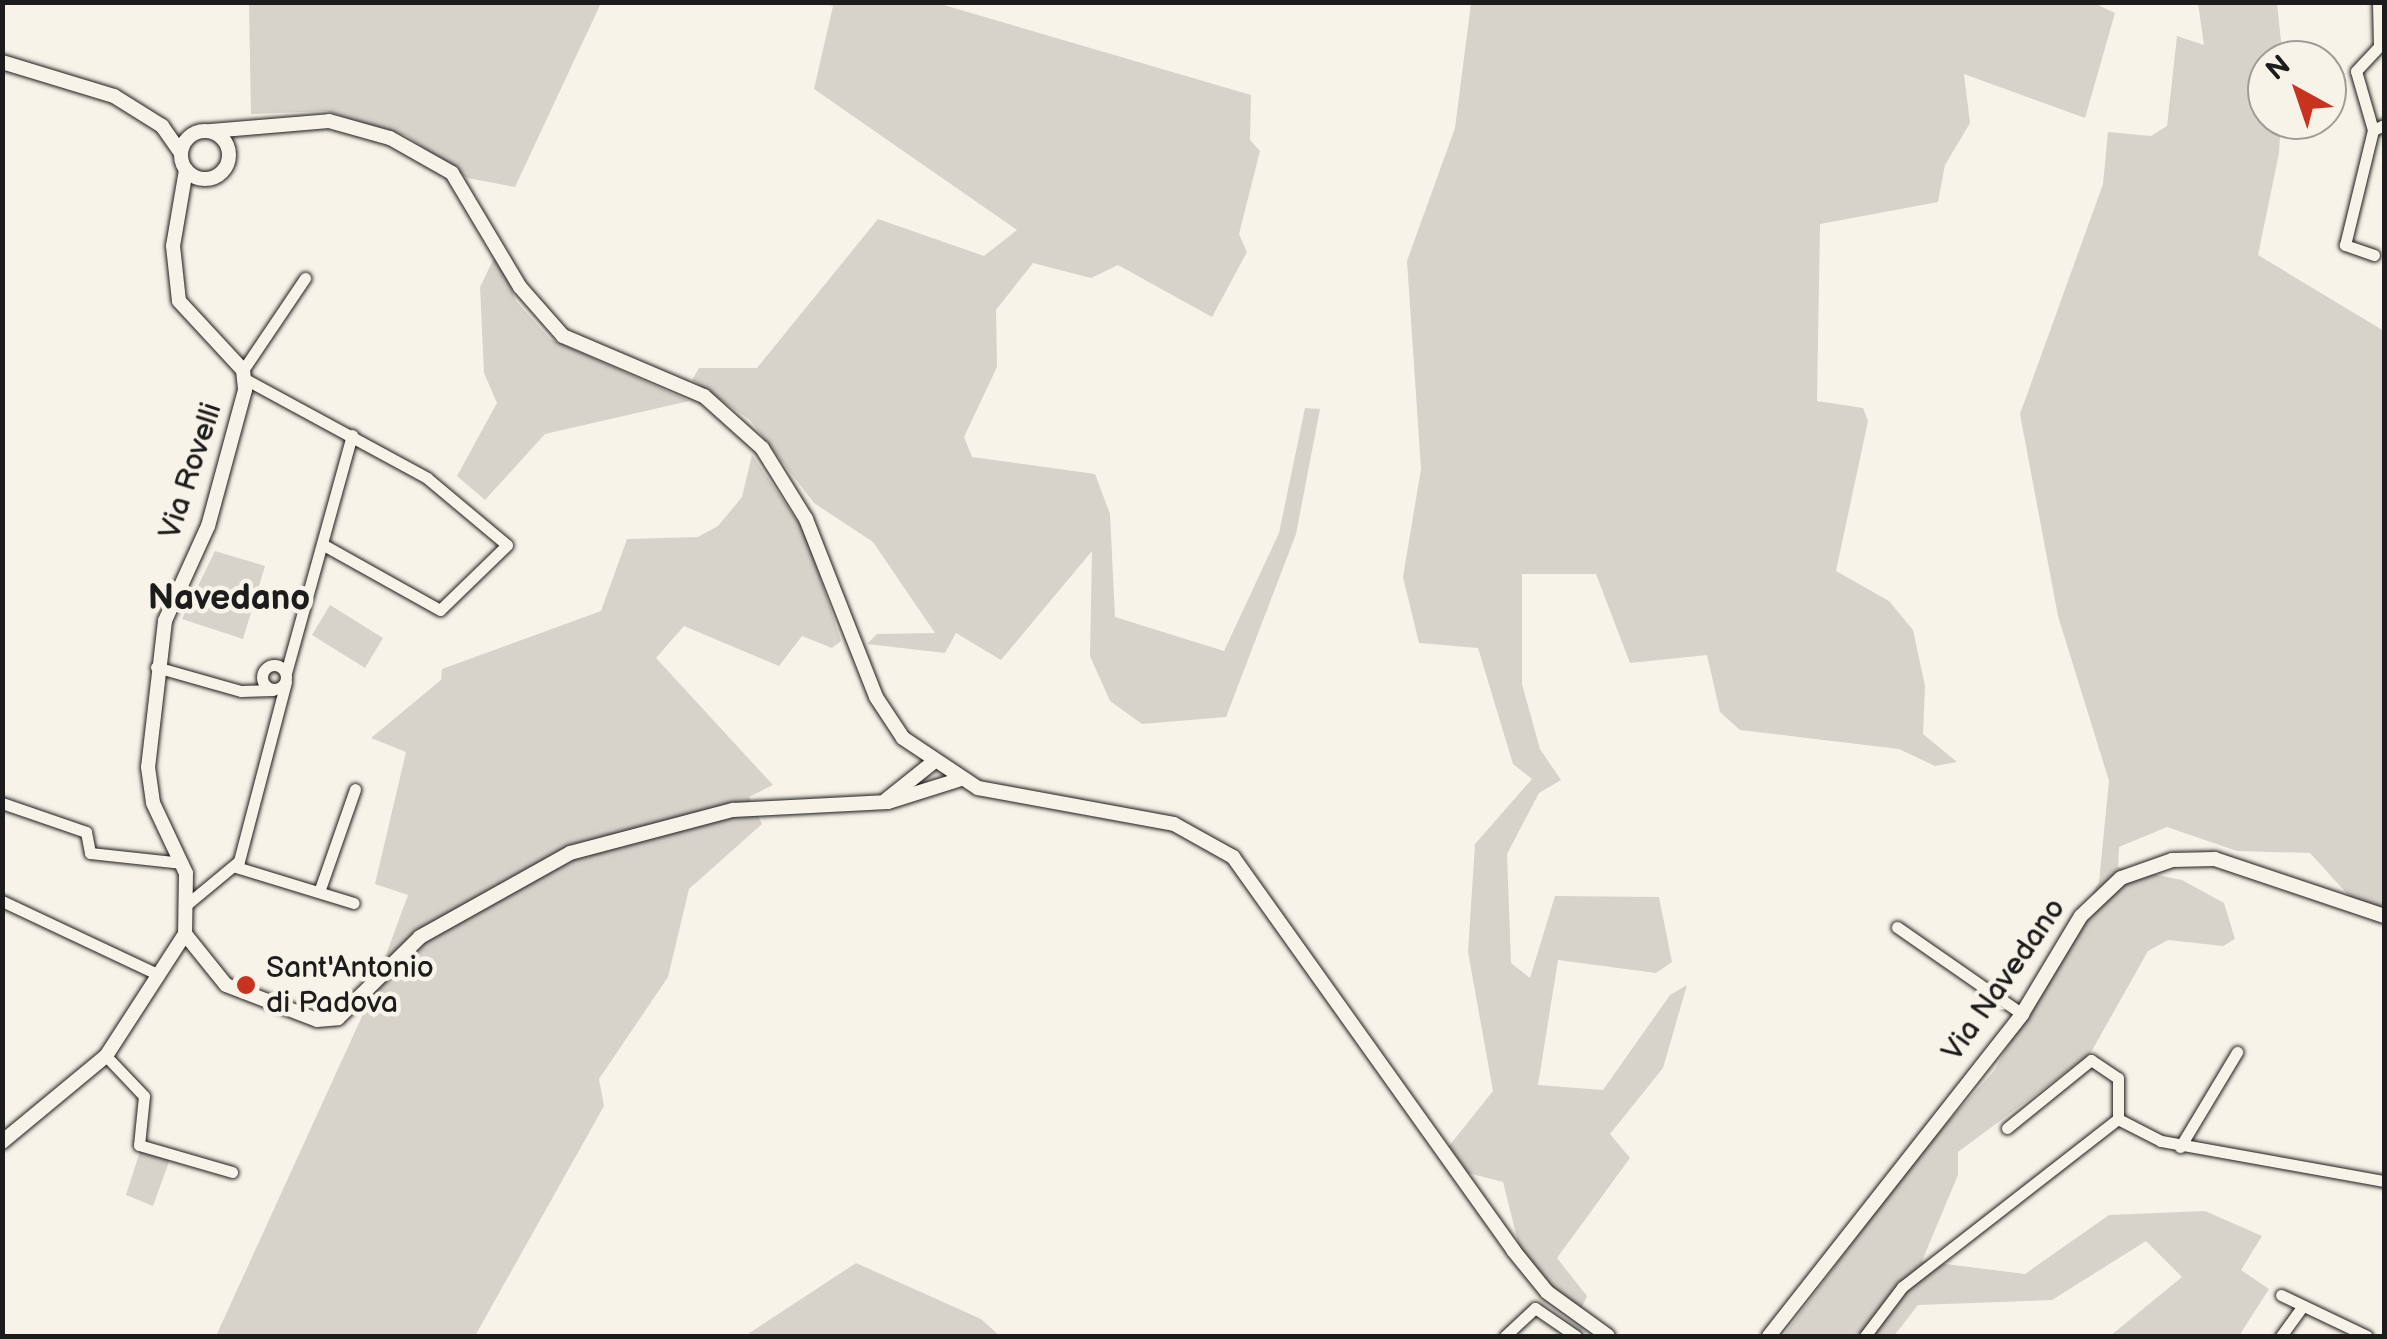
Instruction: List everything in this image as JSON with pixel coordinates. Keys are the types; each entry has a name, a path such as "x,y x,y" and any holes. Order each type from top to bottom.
{"street":[{"path":"2374,255 2345,245 2379,127 2356,72 2379,46 2378,2"},
{"path":"2,62 114,96 162,126 181,153 186,170 206,180"},
{"path":"162,126 204,132 257,124 329,121 436,160 472,197 547,322 583,349 726,411 806,519 876,698 902,738 931,764 959,780 1174,824 1254,878 1513,1250 1547,1292 1608,1336"},
{"path":"180,204 230,158 257,124"},
{"path":"181,153 204,132"},
{"path":"204,132 230,158"},
{"name":"Via Rovelli","path":"186,170 180,204 179,301 244,374"},
{"name":"Via Rovelli","path":"185,934 182,863 150,787 156,667 174,594 208,526 244,374 305,278"},
{"path":"244,374 352,435 500,531 501,560 446,609 322,544"},
{"path":"186,905 236,867 286,678 287,652 352,435"},
{"path":"226,687 269,668 287,652"},
{"path":"156,667 226,687 273,690 286,678"},
{"path":"269,668 286,678"},
{"path":"269,668 273,690"},
{"path":"902,738 907,781"},
{"path":"881,802 931,764"},
{"path":"925,791 931,764"},
{"path":"2,1142 106,1056 155,973 185,934 226,984 328,1020 420,938 570,853 733,810 881,802 959,780"},
{"path":"319,892 355,790"},
{"path":"2,803 86,832 90,853 182,863"},
{"name":"Via Navedano","path":"1768,1336 2022,1014 2103,890 2172,860 2236,863 2384,916"},
{"path":"236,867 354,903"},
{"path":"2,900 155,973"},
{"path":"1896,927 2022,1014"},
{"path":"2180,1147 2236,1052"},
{"path":"106,1056 144,1096 139,1145 232,1172"},
{"path":"2007,1128 2092,1060 2118,1078 2118,1118"},
{"path":"2118,1118 2180,1147 2384,1180"},
{"path":"1865,1336 1902,1287 2118,1118"},
{"path":"2281,1296 2367,1336"},
{"path":"2281,1336 2303,1306"},
{"path":"1505,1336 1535,1308 1576,1336"}],"shaded area":[{"path":"2092,2 2115,13 2085,118 1964,74 1970,123 1945,165 1938,202 1820,224 1817,401 1863,408 1868,421 1836,571 1889,601 1913,630 1925,686 1923,734 1957,762 1935,766 1899,749 1740,730 1720,712 1707,655 1630,663 1596,574 1522,574 1522,684 1540,749 1561,780 1539,793 1507,854 1511,963 1530,978 1555,896 1659,897 1672,962 1656,973 1558,960 1538,1085 1603,1090 1670,995 1687,985 1663,1068 1610,1134 1630,1158 1557,1258 1587,1296 1576,1320 1520,1250 1503,1182 1468,1173 1449,1146 1493,1091 1468,952 1475,844 1532,779 1513,764 1478,648 1419,643 1403,577 1421,469 1407,261 1455,128 1471,3"},
{"path":"249,3 601,3 515,187 467,178 407,136 326,111 251,114"},
{"path":"821,3 937,3 1251,95 1250,140 1260,151 1239,234 1247,252 1212,317 1118,265 1091,278 1033,263 996,310 997,367 964,437 972,457 1095,474 1110,514 1115,617 1224,651 1279,533 1305,408 1320,409 1296,534 1226,717 1142,724 1110,701 1090,656 1092,551 1001,660 956,633 945,653 867,644 877,634 935,633 873,542 814,503 750,420 692,380 699,368 757,368 878,219 984,256 1017,230 814,89 833,6"},
{"path":"2198,3 2277,3 2281,40 2247,40 2247,140 2280,140 2258,255 2384,331 2384,909 2351,898 2310,853 2237,851 2167,827 2119,847 2118,867 2182,880 2224,903 2235,939 2223,946 2168,940 2148,951 2090,1054 1958,1152 1958,1175 1922,1261 2025,1274 2109,1215 2205,1211 2262,1236 2241,1270 2269,1289 2239,1336 2110,1336 2182,1277 2146,1241 2052,1300 1918,1305 1894,1336 1783,1336 1917,1156 1994,1071 2099,882 2109,781 2058,616 2020,414 2103,184 2108,132 2151,136 2167,126 2177,36 2204,45"},
{"path":"497,252 516,301 550,339 689,401 545,434 485,500 457,476 497,403 484,373 480,287"},
{"path":"752,455 806,534 841,641 832,648 802,636 779,666 684,626 656,658 773,785 749,797 762,824 689,889 668,977 599,1079 604,1106 475,1336 216,1336 369,1001 408,895 375,884 406,752 371,738 441,680 442,669 601,611 627,539 698,537 718,526 742,497"},
{"path":"215,551 265,566 243,639 182,619"},
{"path":"330,605 383,638 365,668 312,635"},
{"path":"140,1151 170,1159 153,1206 126,1195"},
{"path":"856,1263 981,1319 1000,1336 745,1336"}],"place":[{"name":"Sant'Antonio di Padova","path":"246,985"}],"district":[{"name":"Navedano","path":"229,599"}]}
